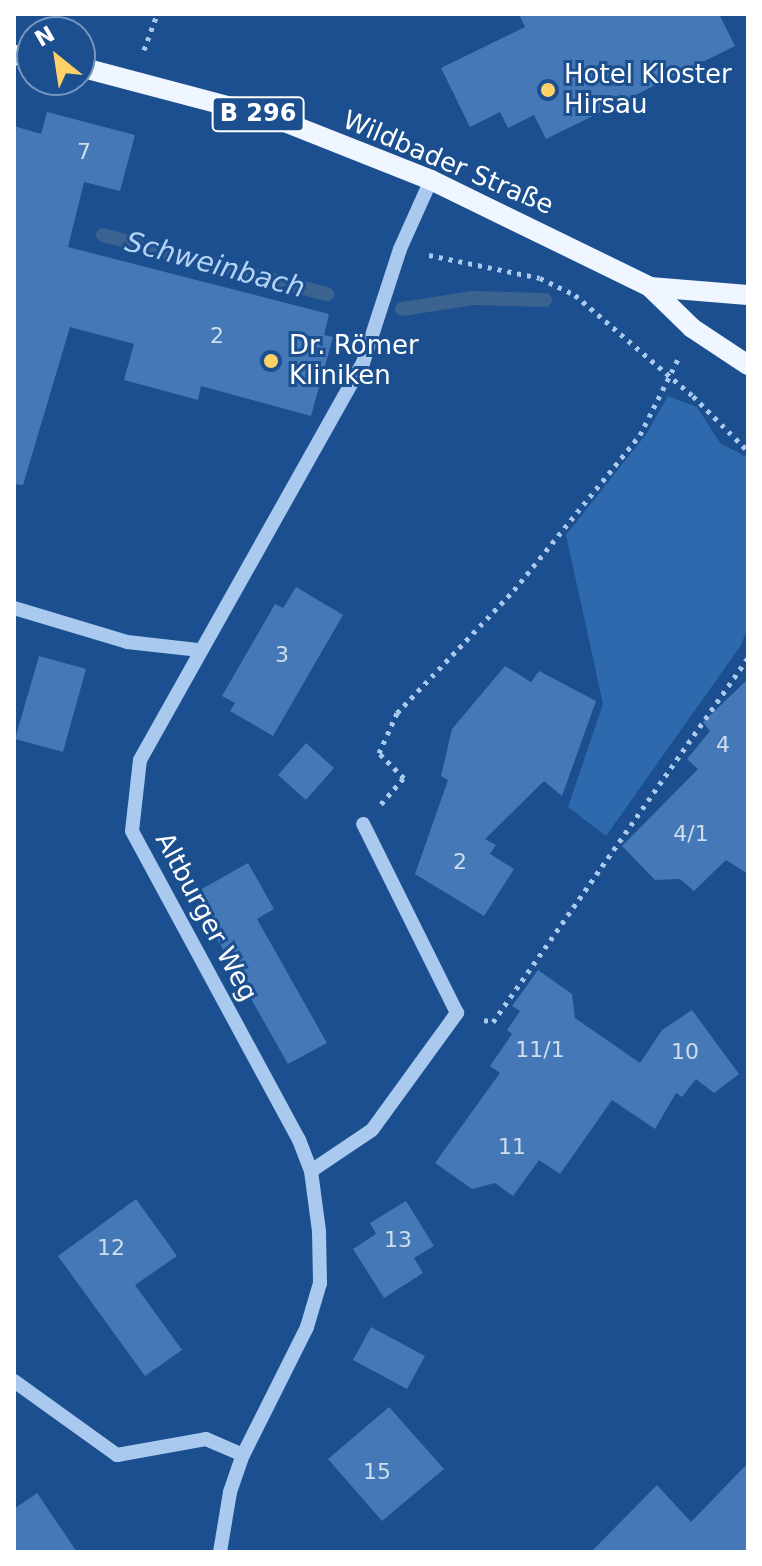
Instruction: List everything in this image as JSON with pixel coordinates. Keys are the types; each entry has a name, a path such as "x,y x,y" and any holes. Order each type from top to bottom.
{"main road":[{"name":"Wildbader Straße","path":"96,70 137,78 277,119 431,180 650,287 692,328 748,365"},
{"name":"Wildbader Straße","path":"650,287 748,295"}],"street":[{"name":"Altburger Weg","path":"220,1552 230,1492 243,1455 307,1327 320,1283 311,1171 132,831 140,760 198,650 363,363 400,249 431,180"},
{"path":"14,608 127,642 198,650"},
{"path":"311,1171 372,1130 457,1013 363,824"},
{"path":"14,1381 117,1455 206,1439 243,1455"}],"path":[{"path":"137,78 157,14"},
{"path":"400,249 540,278 575,295 748,451"},
{"path":"363,824 404,778 379,753 397,713 524,578 640,435 669,378"},
{"path":"457,1013 493,1022 748,658"}],"shaded area":[{"path":"668,396 697,407 720,443 748,458 748,627 741,645 606,836 568,807 603,704 566,535 647,433"}],"building":[{"name":"Hotel Kloster Hirsau","path":"519,14 719,14 735,46 546,139 534,115 508,128 500,112 470,127 441,68 525,27"},
{"path":"47,112 135,135 120,191 84,182 68,247 329,314 324,335 333,337 311,416 201,386 198,400 124,380 134,344 70,327 23,485 14,484 14,126 41,134"},
{"path":"296,587 343,615 273,736 230,711 235,703 222,696 275,604 283,608"},
{"path":"39,656 86,669 63,752 15,739"},
{"path":"505,666 531,682 539,671 596,701 562,796 544,781 485,839 496,845 490,854 514,869 484,916 415,874 448,780 441,776 452,729"},
{"path":"748,679 748,874 726,860 694,891 680,879 655,880 622,846 698,769 687,759 710,731 703,722"},
{"path":"306,743 334,768 306,800 278,775"},
{"path":"248,863 274,909 257,919 327,1043 288,1064 204,916 212,911 200,890"},
{"path":"538,970 572,994 575,1018 640,1063 662,1030 692,1010 739,1074 714,1093 696,1079 682,1097 676,1093 655,1129 612,1100 560,1174 539,1160 513,1196 495,1183 472,1189 435,1163 500,1073 490,1066 512,1034 507,1030 520,1011 512,1006"},
{"path":"136,1199 177,1256 135,1285 182,1350 145,1376 58,1256"},
{"path":"406,1201 434,1246 414,1258 423,1273 384,1298 353,1249 376,1234 370,1223"},
{"path":"371,1327 425,1356 407,1389 353,1360"},
{"path":"389,1407 444,1469 382,1521 328,1459"},
{"path":"748,1463 748,1552 591,1552 657,1485 691,1522"},
{"path":"37,1493 77,1552 14,1552 14,1509"}],"waterway":[{"name":"Schweinbach","path":"103,235 327,294"},
{"name":"Schweinbach","path":"402,309 473,298 545,300"}],"place":[{"name":"Hotel Kloster Hirsau","path":"548,90"},
{"name":"Dr. Römer Kliniken","path":"271,361"}]}
